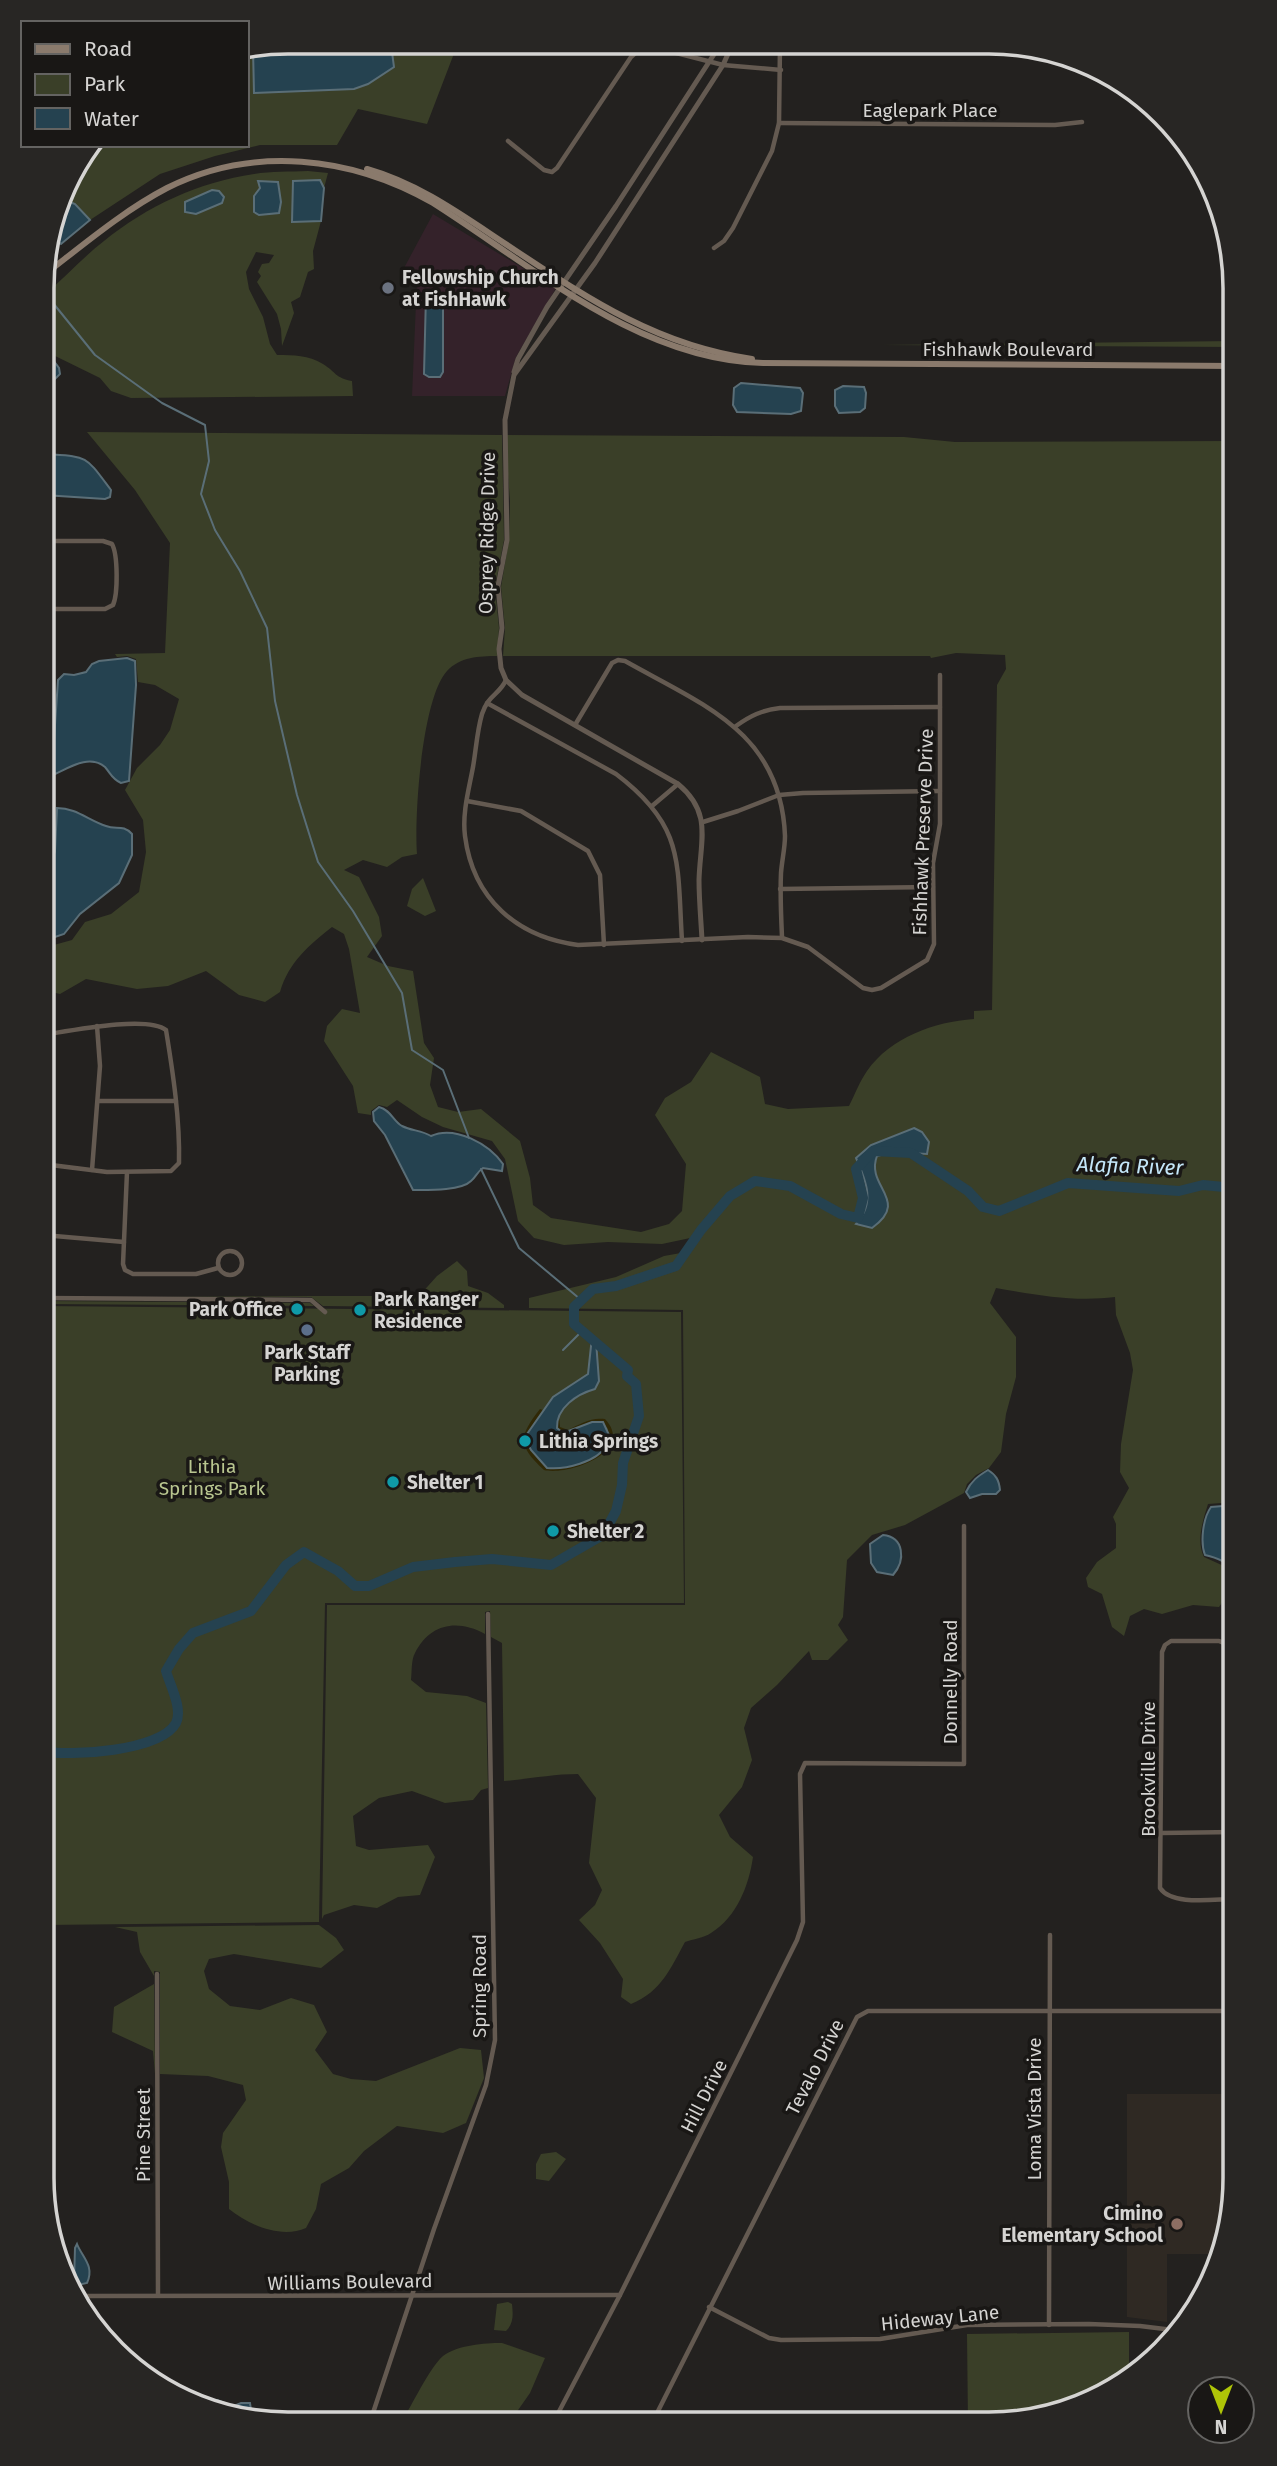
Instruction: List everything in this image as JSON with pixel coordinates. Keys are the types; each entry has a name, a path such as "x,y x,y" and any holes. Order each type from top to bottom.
{"main road":[{"name":"Fishhawk Boulevard","path":"55,266 136,206 188,179 256,162 313,162 365,173 413,192 573,292 673,340 724,355 781,363 1223,366"}],"street":[{"path":"508,141 544,170 552,172 634,54"},
{"path":"682,54 723,65 780,69"},
{"path":"514,375 518,359 531,334 562,284 715,54"},
{"name":"Osprey Ridge Drive","path":"506,680 501,668 499,649 502,628 498,586 506,540 505,420 514,375 595,263 728,54"},
{"path":"714,248 724,241 733,228 771,155 779,123 780,54"},
{"name":"Eaglepark Place","path":"779,123 1055,125 1082,122"},
{"path":"54,541 107,541 116,552 116,597 112,605 105,609 54,609"},
{"path":"575,725 612,663 618,660 625,661 736,726 761,755 779,795 785,838 780,889 782,937"},
{"name":"Fishhawk Preserve Drive","path":"506,680 504,685 492,694 482,714 464,815 469,856 484,890 496,906 518,924 554,942 578,945 782,937 808,947 863,988 873,990 923,963 934,944 933,863 940,824 940,675"},
{"path":"506,680 522,695 678,784 693,800 702,822 699,877 702,940"},
{"path":"487,703 616,774 653,806 674,848 682,941"},
{"name":"Fishhawk Preserve Drive","path":"736,726 764,709 940,707"},
{"path":"653,806 678,784"},
{"path":"702,822 779,795 940,791"},
{"path":"467,801 522,811 588,850 600,875 604,945"},
{"path":"780,889 933,887"},
{"path":"54,1033 97,1026 159,1024 166,1030 176,1101 179,1163 171,1171 127,1172 54,1165"},
{"path":"92,1170 100,1066 97,1026"},
{"path":"98,1101 176,1101"},
{"path":"127,1172 123,1264 125,1270 133,1274 196,1274 218,1268"},
{"path":"54,1236 124,1242"},
{"path":"234,1251 241,1257 242,1266 235,1274 226,1275 218,1268 218,1259 223,1252 234,1251"},
{"path":"54,1298 311,1300 325,1311"},
{"name":"Donnelly Road","path":"805,1763 964,1764 964,1526"},
{"name":"Spring Road","path":"373,2412 486,2085 495,2039 488,1614"},
{"name":"Brookville Drive","path":"1222,1642 1171,1641 1165,1645 1162,1653 1160,1888 1165,1895 1174,1899 1222,1899"},
{"name":"Hill Drive","path":"558,2412 620,2295 797,1940 803,1923 800,1774 805,1763"},
{"path":"1161,1833 1222,1832"},
{"name":"Loma Vista Drive","path":"1049,2325 1050,1935"},
{"name":"Pine Street","path":"157,1974 158,2295"},
{"name":"Tevalo Drive","path":"657,2412 857,2017 868,2011 1222,2011"},
{"name":"Williams Boulevard","path":"87,2296 620,2295"},
{"name":"Hideway Lane","path":"709,2307 769,2338 781,2340 880,2339 967,2325 1140,2326 1167,2329"}],"shaded area":[{"path":"433,214 556,288 516,357 505,396 412,396 417,279 410,268 404,268","holes":["442,304 442,376 426,376 426,314"]},
{"name":"Cimino Elementary School","path":"1127,2094 1222,2094 1222,2193 1218,2224 1210,2254 1167,2254 1167,2322 1127,2317"}],"green space":[{"path":"392,55 454,55 427,124 358,109 337,145 260,145 215,156 160,174 90,220 71,202 86,171 102,147 248,147 248,58 253,58 254,92 354,89 368,84 394,67"},
{"path":"260,173 328,173 324,188 320,180 292,221 321,221 313,251 314,269 308,272 300,297 291,302 294,313 282,346 277,314 257,282 261,276 258,272 262,264 269,263 274,255 256,252 246,272 249,289 263,317 270,344 277,355 306,357 323,364 339,376 352,381 353,396 131,398 111,391 100,378 54,355 54,286 96,248 121,228 174,197 213,183","holes":["259,181 278,182 281,202 279,213 254,196 260,188"]},
{"path":"1223,341 1223,347 880,345"},
{"path":"87,432 502,435 504,540 495,587 499,628 497,656 464,660 452,666 438,685 431,706 422,758 417,813 417,854 402,857 387,867 363,860 344,870 359,877 379,917 382,936 367,957 388,966 413,971 424,1043 434,1058 430,1085 438,1107 458,1112 481,1109 520,1141 530,1178 533,1205 551,1218 641,1232 669,1224 682,1211 686,1164 655,1115 665,1098 691,1082 711,1052 760,1077 765,1104 788,1109 849,1106 867,1071 877,1059 901,1040 929,1028 974,1019 974,1011 992,1010 997,685 1006,669 1005,655 956,653 931,658 503,656 505,628 501,587 509,540 510,501 507,435 904,437 955,442 1223,441 1222,1503 1208,1504 1200,1537 1204,1557 1222,1565 1222,1602 1219,1607 1193,1605 1162,1614 1144,1609 1130,1616 1124,1636 1112,1627 1102,1594 1088,1587 1086,1578 1097,1562 1116,1548 1116,1524 1113,1517 1129,1488 1120,1472 1121,1444 1133,1370 1130,1353 1116,1315 1115,1297 1070,1298 996,1288 990,1303 1016,1337 1016,1377 1006,1414 1001,1452 989,1468 967,1484 964,1493 905,1525 872,1535 847,1560 843,1617 838,1625 848,1640 828,1660 812,1660 809,1651 751,1708 744,1728 752,1760 742,1787 719,1815 730,1837 753,1857 740,1899 720,1926 705,1936 685,1942 658,1986 631,2004 621,1997 623,1979 600,1943 579,1920 595,1905 602,1890 589,1863 596,1798 578,1774 504,1781 502,1643 491,1637 490,1611 485,1612 485,1634 465,1626 455,1626 428,1635 414,1656 411,1680 426,1692 467,1696 486,1703 488,1788 481,1790 473,1800 445,1803 412,1791 379,1798 353,1816 356,1846 369,1850 428,1845 435,1857 420,1895 398,1897 377,1908 354,1905 324,1915 322,1919 327,1605 685,1605 683,1310 529,1308 529,1298 616,1277 664,1256 692,1251 695,1237 662,1244 608,1242 564,1245 534,1238 518,1221 505,1159 492,1141 443,1127 397,1100 387,1107 379,1105 371,1111 371,1115 358,1113 353,1086 324,1041 327,1026 342,1009 360,1013 349,949 344,934 332,927 300,955 280,992 265,1002 239,995 206,971 168,986 137,989 86,979 60,994 54,993 54,945 72,940 85,922 111,914 139,892 146,852 143,820 125,790 137,768 160,745 170,730 179,699 155,685 138,682 136,659 117,657 115,654 165,653 170,543 135,490","holes":["886,1140 909,1151 877,1156 875,1174 884,1190 872,1228 856,1224 866,1208 867,1200 866,1184 857,1158 871,1145"]},
{"path":"423,878 436,911 425,916 407,906 412,889"},
{"path":"457,1261 467,1271 468,1286 488,1293 504,1305 504,1308 323,1306 311,1297 164,1296 419,1296 437,1276"},
{"path":"54,1301 310,1303 314,1306 54,1304"},
{"name":"Lithia Springs Park","path":"54,1306 681,1312 684,1603 325,1603 319,1922 54,1925"},
{"path":"319,1925 336,1938 344,1950 321,1968 234,1954 209,1959 204,1971 209,1989 230,2006 260,2010 291,1998 314,2005 327,2032 315,2050 333,2074 376,2081 460,2048 481,2050 484,2078 466,2123 443,2133 397,2126 364,2151 349,2168 321,2184 316,2209 306,2228 276,2231 256,2225 229,2209 229,2182 221,2147 223,2133 246,2100 243,2085 208,2076 160,2074 160,1972 154,1971 154,1976 140,1952 137,1932 115,1927"},
{"path":"154,1984 155,2074 153,2051 112,2032 114,2007"},
{"path":"556,2152 566,2159 549,2181 536,2179 536,2164 541,2154"},
{"path":"497,2304 512,2304 513,2315 510,2325 506,2331 494,2330"},
{"path":"1129,2332 1129,2364 1092,2388 1064,2399 1035,2407 968,2412 967,2334"},
{"path":"502,2343 545,2358 530,2393 517,2412 407,2412 426,2378 443,2356 479,2344"}],"sand":[{"name":"Lithia Springs","path":"540,1409 543,1410 527,1434 527,1443 551,1469 574,1466 587,1459 608,1429 603,1422 598,1421 563,1433 557,1429 559,1416 560,1427 568,1430 590,1420 605,1419 612,1431 612,1442 606,1451 582,1465 555,1471 544,1470 529,1454 524,1440 528,1426"}],"water":[{"path":"273,55 392,55 394,67 368,84 354,89 254,93 253,58"},
{"path":"320,180 324,188 321,221 292,222 293,181"},
{"path":"258,181 278,182 281,202 279,213 259,215 254,212 254,196 260,188"},
{"path":"212,190 219,191 224,197 222,203 196,214 185,212 185,202"},
{"path":"71,202 90,220 61,244 59,242"},
{"path":"426,295 438,298 443,309 443,372 440,377 424,374"},
{"path":"54,361 59,368 60,374 54,380"},
{"path":"741,383 800,388 803,393 801,411 791,414 737,412 733,405 734,388"},
{"path":"843,386 864,387 865,408 860,412 839,413 835,406 835,390"},
{"path":"54,455 78,457 90,464 111,490 110,497 105,499 54,496"},
{"path":"127,658 135,661 136,685 129,781 121,783 105,767 93,762 80,763 54,773 58,680 64,674 86,672 92,664"},
{"path":"57,808 76,812 132,834 132,855 119,883 80,914 64,934 54,937 54,854"},
{"path":"379,1107 406,1128 431,1136 450,1133 471,1138 497,1157 503,1164 502,1171 483,1168 471,1181 460,1187 413,1190 385,1135 374,1121 373,1112"},
{"path":"914,1128 922,1132 929,1142 927,1154 893,1152 877,1156 875,1167 888,1201 888,1209 872,1228 856,1224 866,1208 867,1192 856,1158 871,1145"},
{"path":"592,1337 596,1341 599,1381 595,1389 581,1394 564,1408 557,1428 563,1433 592,1422 603,1422 609,1435 607,1444 602,1452 588,1461 563,1468 547,1468 531,1450 527,1434 553,1397 588,1374"},
{"path":"988,1470 997,1478 1000,1490 996,1494 982,1494 970,1498 966,1492 970,1485"},
{"path":"1222,1506 1222,1561 1205,1555 1203,1530 1211,1507"},
{"path":"883,1535 895,1540 901,1550 900,1563 893,1575 877,1572 871,1563 870,1544"},
{"path":"77,2244 87,2262 90,2272 87,2283 80,2285 74,2272"},
{"path":"241,2403 250,2403 251,2409 235,2406"}],"waterway":[{"path":"54,304 95,355 162,403 205,425 209,461 201,494 215,530 240,571 267,628 275,701 297,795 318,862 353,911 402,993 412,1050 443,1070 469,1138"},
{"name":"Alafia River","path":"54,1753 114,1750 153,1740 167,1732 176,1723 178,1711 166,1671 179,1649 193,1633 251,1611 286,1565 304,1552 338,1571 355,1586 369,1586 413,1567 455,1562 492,1559 551,1565 603,1535 616,1511 622,1485 623,1463 639,1416 636,1384 627,1376 628,1370 574,1324 574,1307 593,1289 616,1286 676,1266 701,1230 730,1196 755,1181 790,1186 841,1214 858,1218 863,1198 856,1169 873,1151 911,1153 968,1191 983,1207 999,1211 1068,1183 1179,1191 1203,1185 1223,1187"},
{"path":"481,1169 519,1248 580,1299"},
{"path":"563,1350 582,1331"}],"place":[{"name":"Fellowship Church at FishHawk","path":"388,288"},
{"name":"Park Office","path":"297,1309"},
{"name":"Park Ranger Residence","path":"360,1310"},
{"name":"Park Staff Parking","path":"307,1330"},
{"name":"Lithia Springs","path":"525,1441"},
{"name":"Shelter 1","path":"393,1482"},
{"name":"Shelter 2","path":"553,1531"},
{"name":"Cimino Elementary School","path":"1177,2224"}]}
